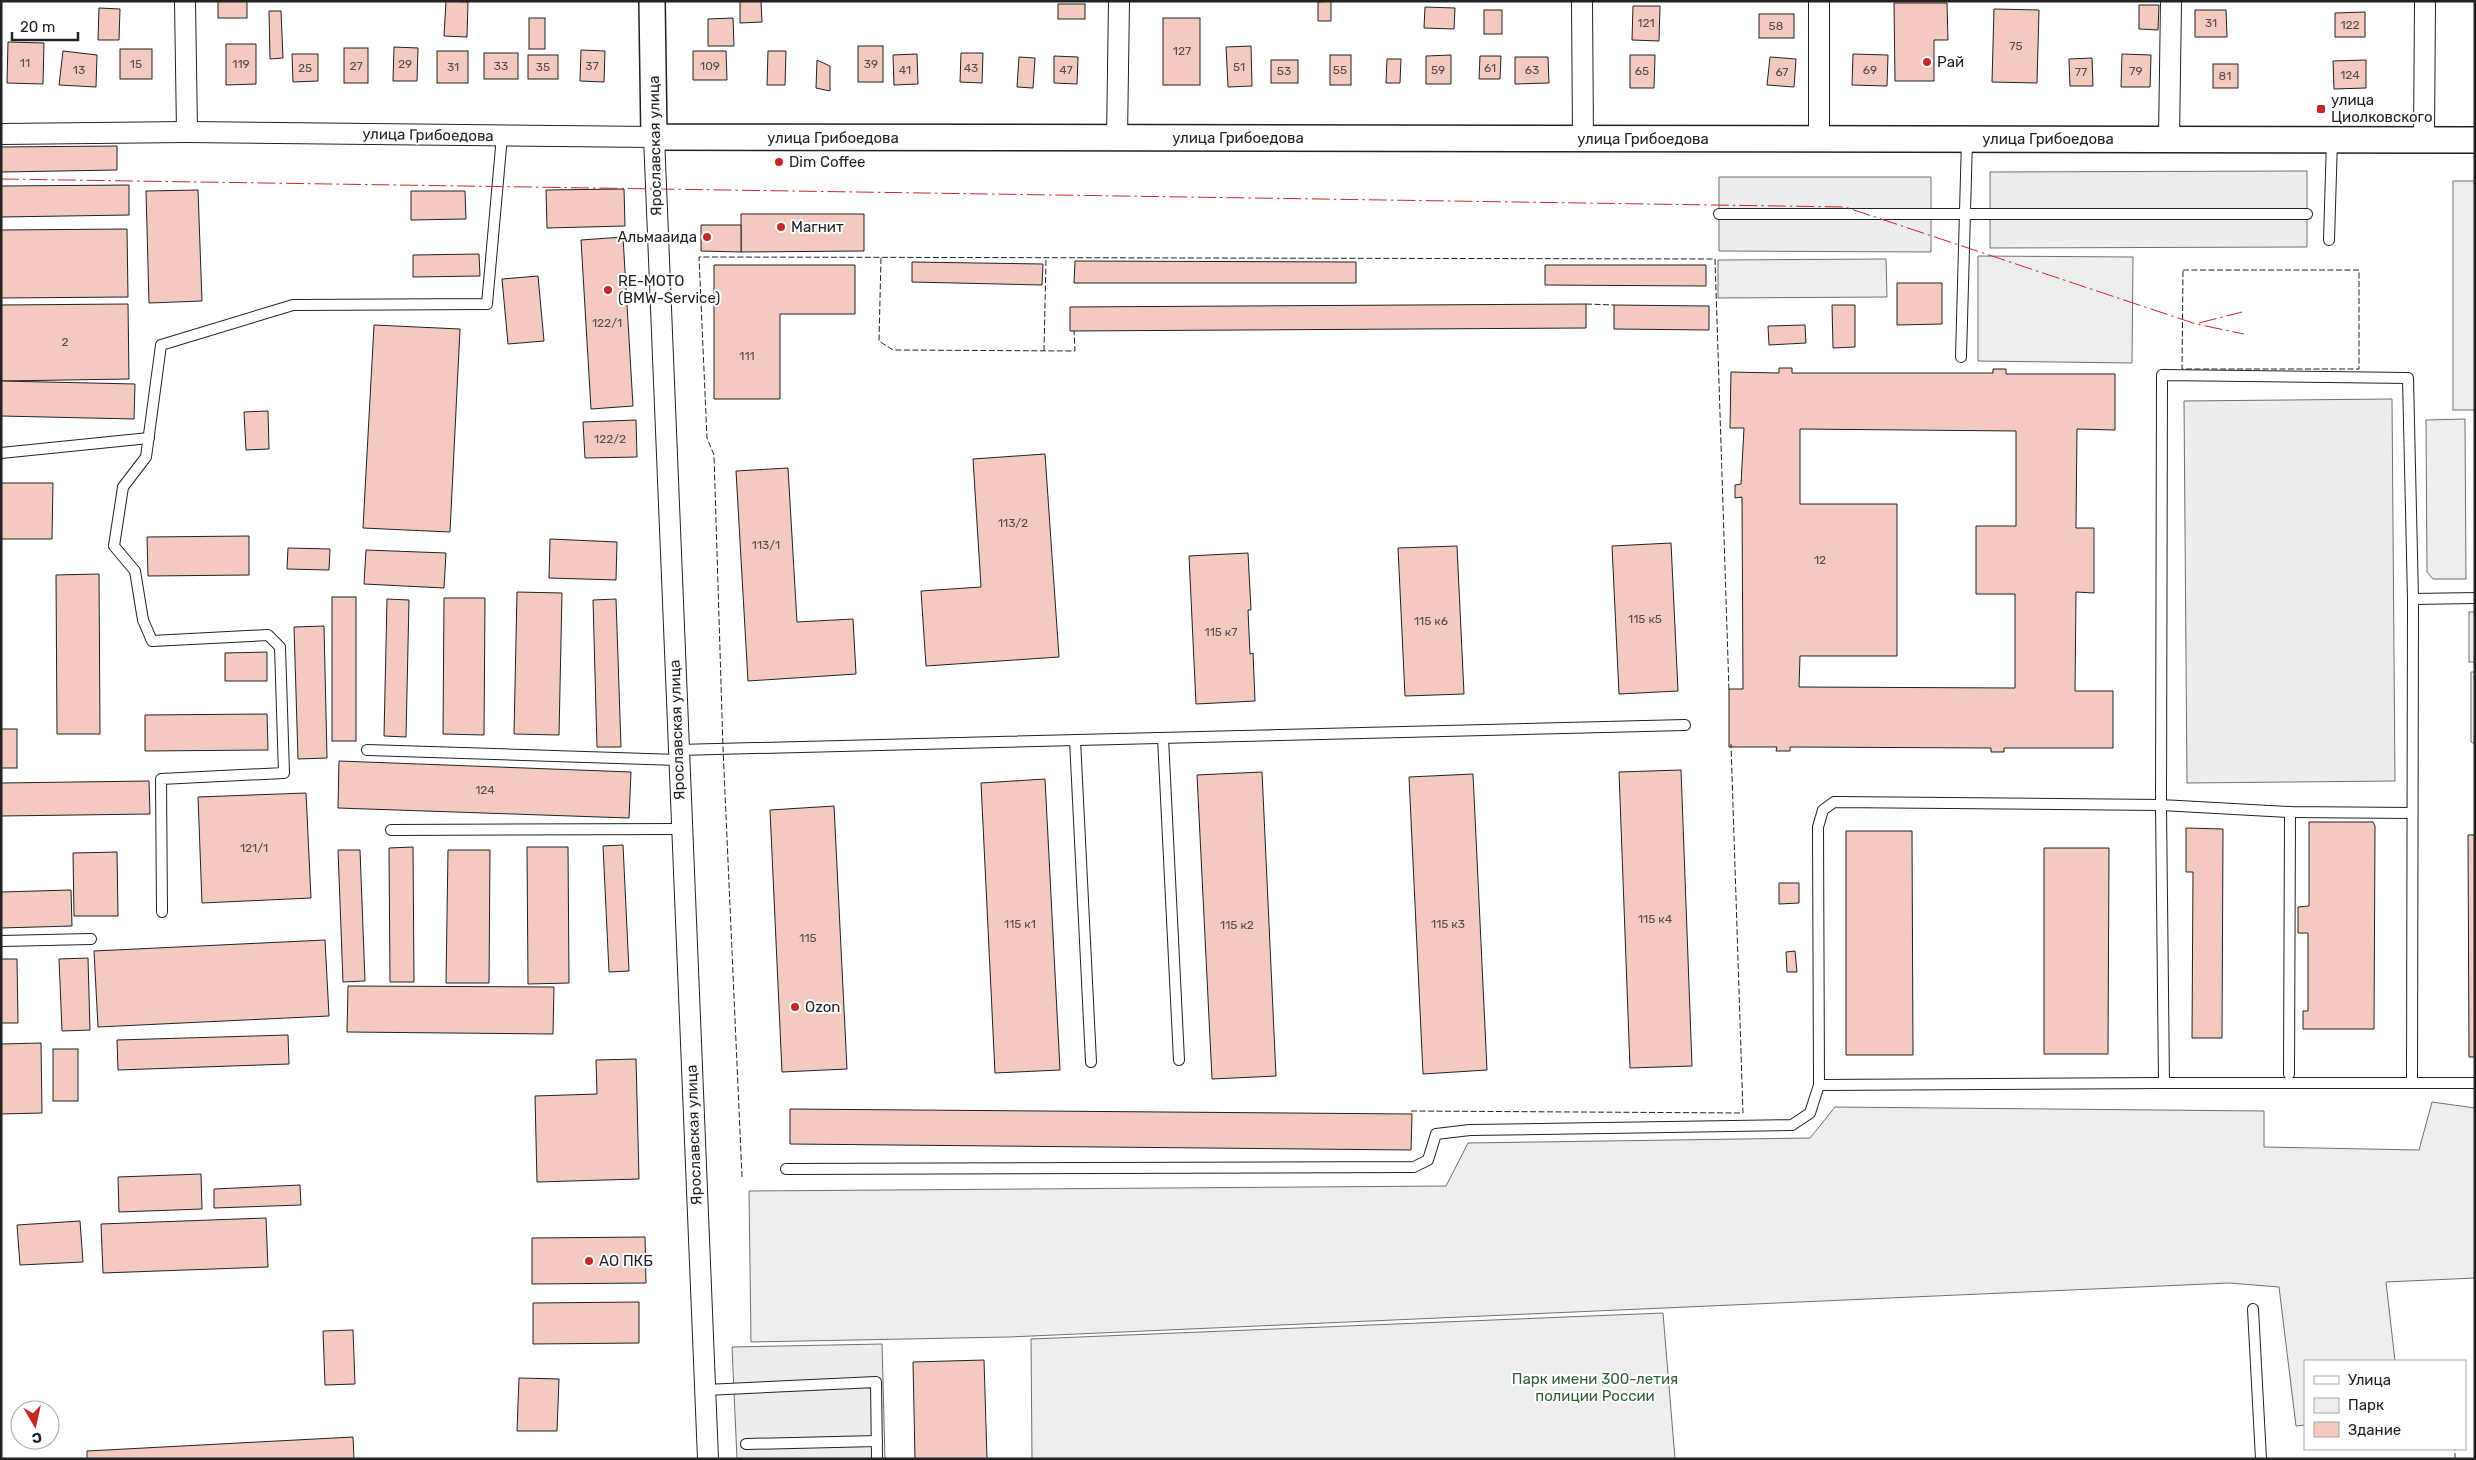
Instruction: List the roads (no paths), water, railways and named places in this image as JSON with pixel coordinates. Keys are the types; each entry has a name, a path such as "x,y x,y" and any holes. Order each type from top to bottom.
{"street":[{"path":"185,1 186,132"},
{"name":"Ярославская улица","path":"652,1 654,137 708,1459"},
{"path":"1117,138 1119,1"},
{"path":"1582,1 1583,138"},
{"path":"1819,1 1819,139"},
{"path":"2169,139 2171,1"},
{"path":"2424,140 2425,1"},
{"name":"улица Грибоедова","path":"1,134 186,132 654,137 2475,140"}],"lane":[{"path":"162,912 161,779 284,773 284,763 280,647 268,634 152,641 143,620 135,571 114,546 124,486 146,457 161,345 293,304 487,304 502,136"},
{"path":"1961,357 1967,139"},
{"path":"2328,240 2332,139"},
{"path":"1719,214 2307,214"},
{"path":"2164,1082 2161,806 2162,375 2408,378 2413,599 2412,1083"},
{"path":"1,453 148,438"},
{"path":"2413,599 2475,598"},
{"path":"367,750 678,755 1075,740 1685,725"},
{"path":"1163,738 1179,1060"},
{"path":"1075,740 1091,1062"},
{"path":"786,1169 1414,1167 1428,1160 1436,1134 1470,1130 1792,1125 1810,1113 1819,1085 1818,827 1824,810 1834,802 2161,806 2290,812 2412,813"},
{"path":"2289,1074 2290,812"},
{"path":"391,830 681,829"},
{"path":"1,941 91,939"},
{"path":"1819,1085 2164,1082 2475,1083"},
{"path":"2253,1308 2262,1459"},
{"path":"705,1390 876,1382 878,1459"},
{"path":"746,1444 877,1441"}],"place":[{"name":"Рай","path":"1927,62"},
{"name":"улица Циолковского","path":"2321,109"},
{"name":"Dim Coffee","path":"779,162"},
{"name":"Магнит","path":"781,227"},
{"name":"Альмааида","path":"707,237"},
{"name":"RE-MOTO (BMW-Service)","path":"608,290"},
{"name":"Ozon","path":"795,1007"},
{"name":"АО ПКБ","path":"589,1261"}],"park label":[{"name":"Парк имени 300-летия полиции России","path":"1595,1388"}]}
